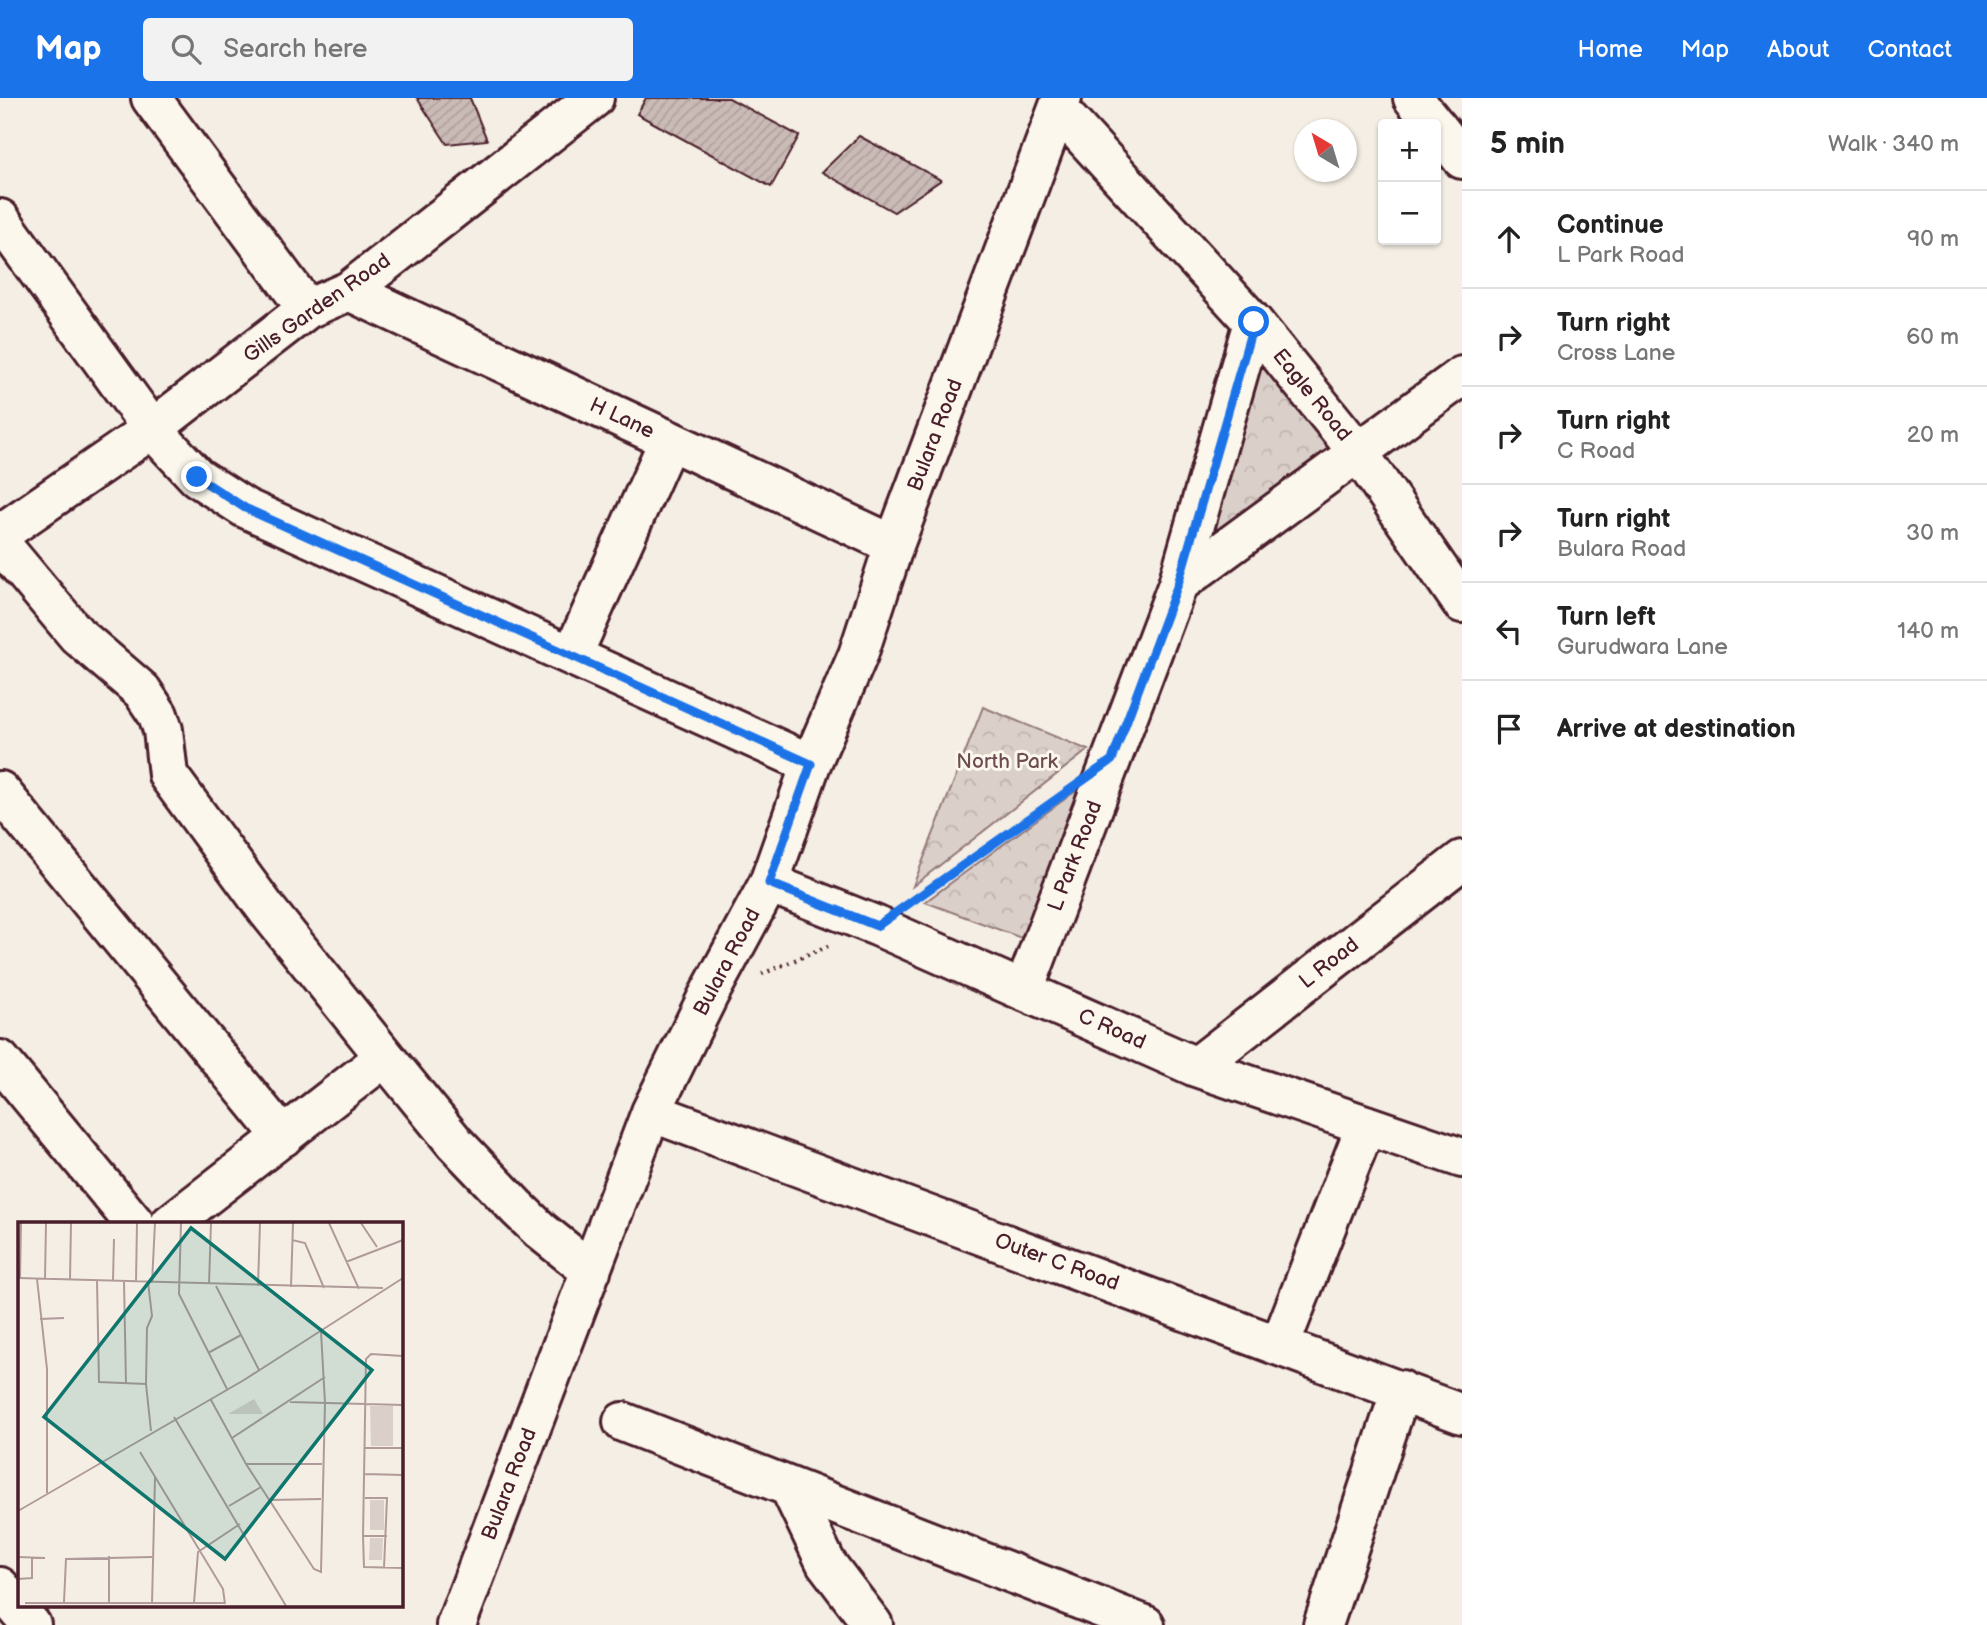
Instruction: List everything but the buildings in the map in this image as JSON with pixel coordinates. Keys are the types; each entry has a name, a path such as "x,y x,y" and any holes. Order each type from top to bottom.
{"street":[{"path":"151,98 307,309"},
{"name":"Gills Garden Road","path":"4,525 152,429 307,309 349,291 548,111 594,98"},
{"path":"1413,98 1430,119"},
{"name":"Eagle Road","path":"1060,104 1254,322 1358,452 1462,603"},
{"name":"Bulara Road","path":"456,1625 651,1111 708,996 769,883 811,764 858,655 894,545 1060,104"},
{"path":"1441,133 1462,159"},
{"path":"0,219 152,429 197,477 245,508 811,764"},
{"name":"H Lane","path":"349,291 894,545"},
{"name":"L Park Road","path":"1024,990 1178,584 1254,322"},
{"path":"1178,584 1462,376"},
{"path":"572,656 669,440"},
{"path":"4,525 77,635 142,691 158,715 163,730 168,775 267,911 455,1143 541,1231 590,1271"},
{"path":"0,791 283,1137"},
{"name":"L Road","path":"1196,1067 1462,860"},
{"name":"C Road","path":"769,883 877,926 1196,1067 1461,1156"},
{"path":"173,1222 385,1057"},
{"path":"0,1060 133,1222"},
{"name":"Outer C Road","path":"651,1111 1462,1414"},
{"path":"1280,1345 1366,1125"},
{"path":"1324,1625 1401,1390"},
{"path":"623,1422 1145,1625"},
{"path":"790,1488 826,1563 873,1625"},
{"path":"0,1587 31,1625"}],"path":[{"path":"708,996 877,926 1067,792"}],"green space":[{"path":"1266,345 1336,446 1196,555"},
{"name":"North Park","path":"983,707 1088,750 913,886"},
{"path":"1085,784 1024,939 925,902"}],"route":[{"path":"197,477 245,508 811,764 769,883 877,926 1112,760 1178,584 1254,322"}]}
